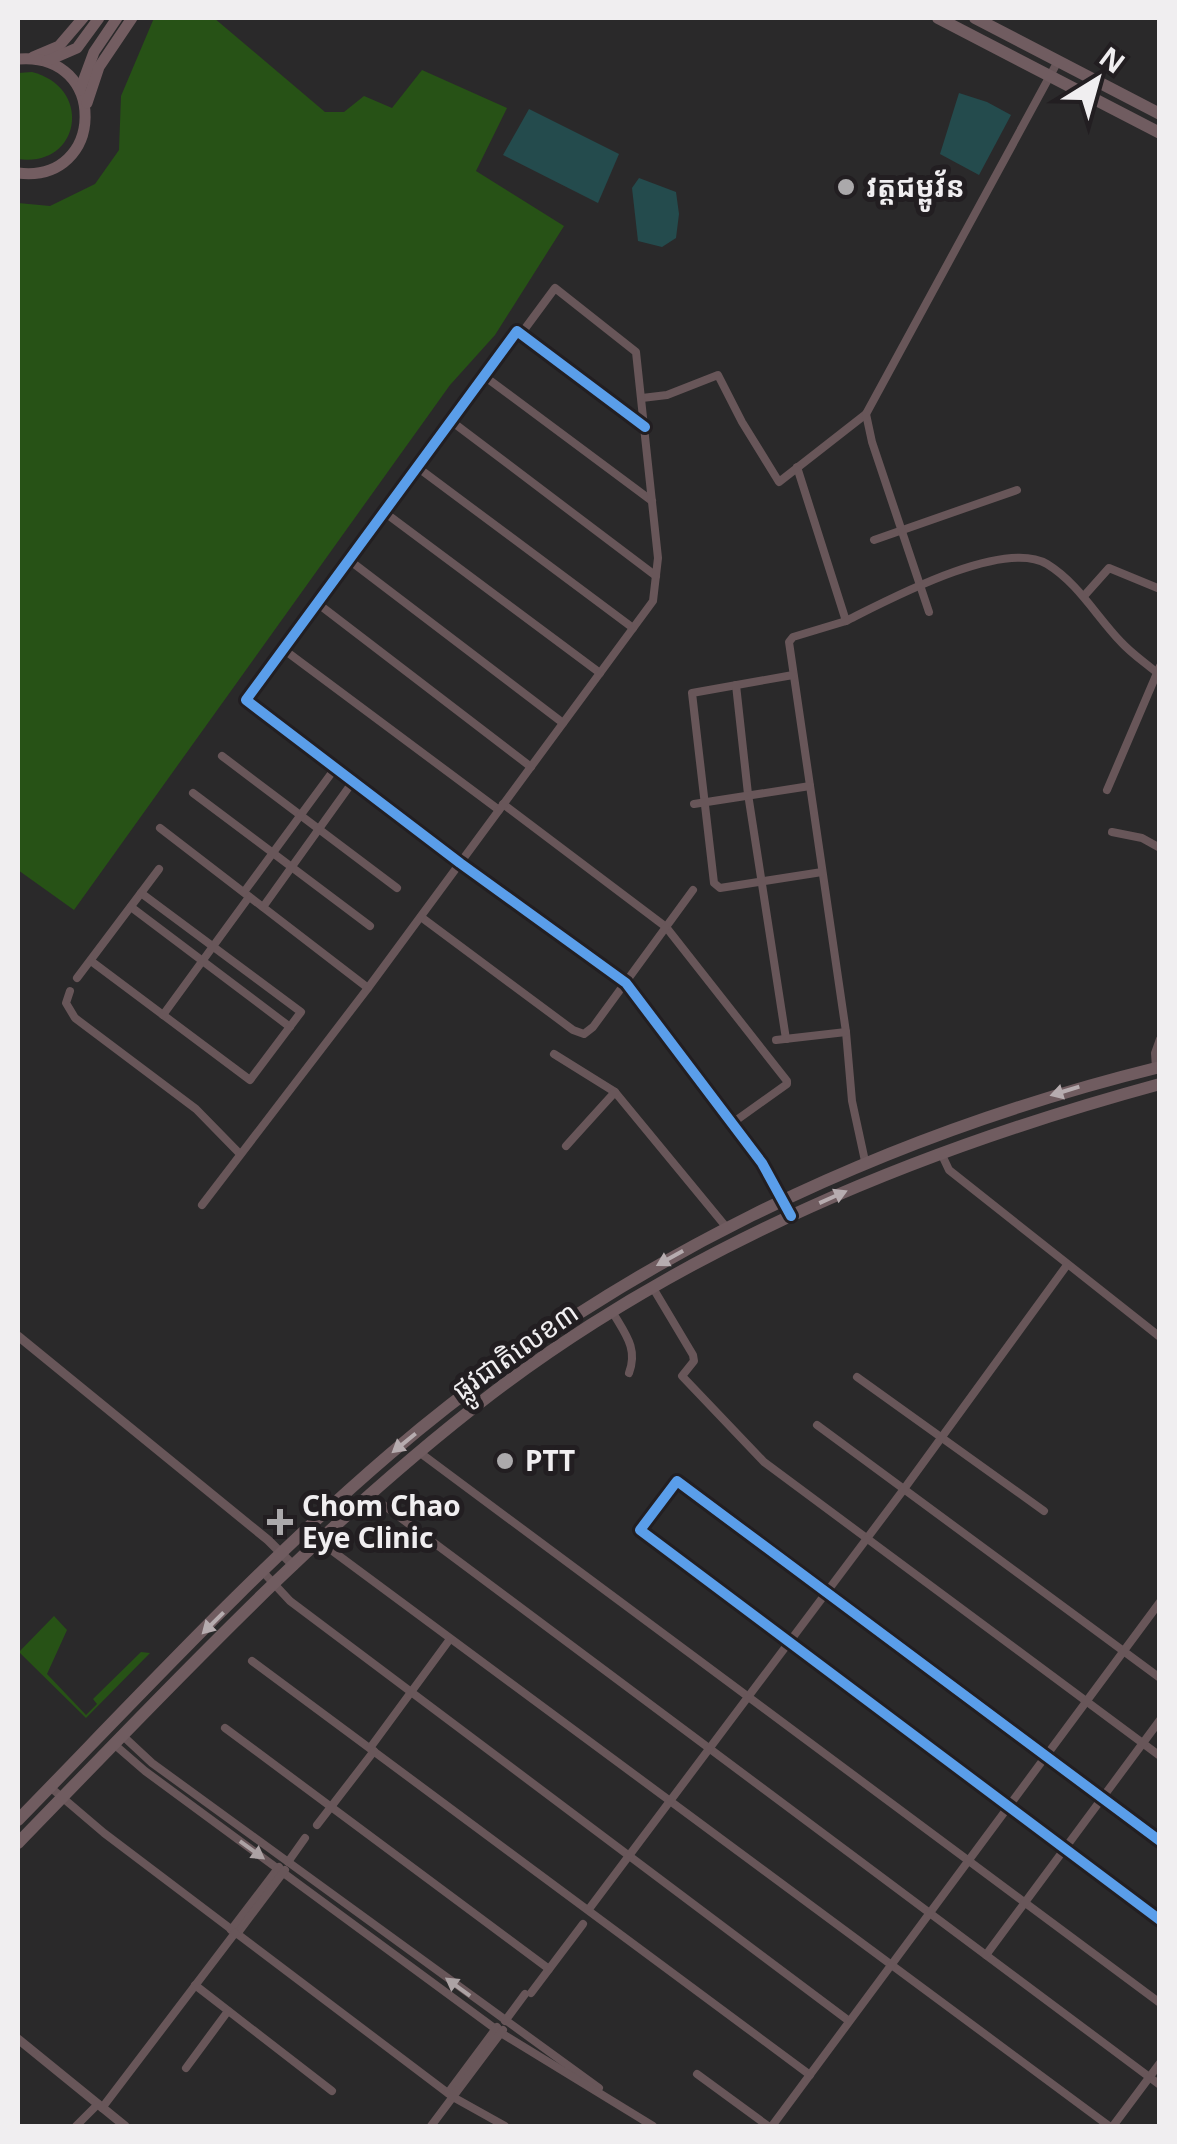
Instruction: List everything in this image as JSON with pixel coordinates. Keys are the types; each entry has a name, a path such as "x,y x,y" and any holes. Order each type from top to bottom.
{"highway":[{"path":"938,18 1160,132"},
{"path":"974,18 1160,114"},
{"name":"ផ្លូវជាតិលេខ៣","path":"18,1820 282,1554 394,1451 495,1371 604,1296 782,1199 865,1161 1060,1093 1158,1067"},
{"name":"ផ្លូវជាតិលេខ៣","path":"18,1843 319,1540 418,1452 507,1383 654,1288 791,1216 942,1152 1160,1084"}],"main road":[{"path":"24,58 60,46 83,18"},
{"path":"47,61 76,48 99,18"},
{"path":"80,90 94,52 117,18"},
{"path":"18,173 46,172 62,164 82,137 90,85 132,18"},
{"path":"24,58 47,61 60,68 80,90 86,107"}],"street":[{"path":"642,398 666,395 718,375 778,482 866,414 1058,61"},
{"path":"202,1205 368,988 653,601 658,558 634,350 555,288 522,334"},
{"path":"645,427 518,331 246,700 626,983 762,1163 791,1216"},
{"path":"484,376 652,500"},
{"path":"866,414 928,612"},
{"path":"451,421 656,576"},
{"path":"417,467 633,628"},
{"path":"797,467 846,621"},
{"path":"874,540 1017,490"},
{"path":"384,512 600,673"},
{"path":"865,1161 852,1101 846,1032 790,638 846,621 920,584 986,563 1030,556 1049,565 1084,596 1121,642 1158,669 1107,790"},
{"path":"349,560 563,722"},
{"path":"1084,596 1109,568 1160,589"},
{"path":"317,603 531,767"},
{"path":"283,649 666,927 787,1080 787,1084 731,1124"},
{"path":"794,675 692,693 716,887 822,872"},
{"path":"736,686 748,794 786,1039"},
{"path":"222,756 397,888"},
{"path":"163,1014 336,767"},
{"path":"263,907 354,780"},
{"path":"694,804 810,786"},
{"path":"193,793 370,926"},
{"path":"160,828 368,988"},
{"path":"1112,832 1142,838 1160,848"},
{"path":"77,978 158,868"},
{"path":"420,917 573,1030 584,1034 692,890"},
{"path":"90,961 250,1080 301,1012 141,893"},
{"path":"130,906 290,1026"},
{"path":"70,991 66,1003 75,1018 196,1109 240,1154"},
{"path":"776,1040 846,1032"},
{"path":"1158,1067 1155,1054 1160,1039"},
{"path":"554,1054 614,1092 727,1228"},
{"path":"566,1146 614,1092"},
{"path":"942,1152 949,1170 1160,1337"},
{"path":"589,1909 904,1490 1067,1265"},
{"path":"654,1288 693,1354 694,1362 682,1376 764,1462 1160,1756"},
{"path":"613,1313 634,1348 629,1374"},
{"path":"18,1336 294,1566"},
{"path":"857,1377 1044,1511"},
{"path":"817,1426 1160,1678"},
{"path":"418,1452 1160,2004"},
{"path":"1160,1841 677,1482 640,1530 1160,1920"},
{"path":"369,1494 1160,2084"},
{"path":"319,1540 1111,2126 1160,2063"},
{"path":"264,1573 290,1601 850,2021"},
{"path":"697,2074 770,2126 1160,1602"},
{"path":"318,1826 450,1639"},
{"path":"252,1661 810,2075"},
{"path":"986,1955 1160,1720"},
{"path":"225,1728 549,1969"},
{"path":"119,1740 652,2126"},
{"path":"119,1740 280,1871 498,2031 652,2126"},
{"path":"50,1787 451,2095 504,2126"},
{"path":"76,2126 100,2106 306,1838"},
{"path":"431,2126 505,2021 584,1924"},
{"path":"196,1985 332,2091"},
{"path":"186,2068 228,2010"},
{"path":"18,2039 124,2126"}],"green space":[{"path":"154,18 214,18 325,112 344,112 364,96 392,108 422,70 507,108 476,171 564,226 495,335 450,385 74,910 18,870 18,203 50,206 95,184 119,150 121,96"},
{"path":"32,72 52,81 65,94 72,125 66,140 55,151 39,159 18,159 18,73"},
{"path":"54,1616 67,1630 47,1674 86,1715 97,1704 93,1699 141,1652 150,1653 86,1718 19,1652"}],"water":[{"path":"959,93 1011,115 979,175 940,154"},
{"path":"529,109 619,154 598,203 503,155"},
{"path":"639,178 676,192 676,238 662,247 638,241 632,188"}],"cycle path":[{"path":"645,427 517,331 246,700 626,983 762,1163 791,1216"},
{"path":"1160,1841 677,1481 640,1530 1160,1920"}],"place":[{"name":"វត្តជម្ពូវ័ន","path":"846,187"},
{"name":"PTT","path":"505,1461"},
{"name":"Chom Chao Eye Clinic","path":"280,1522"}]}
